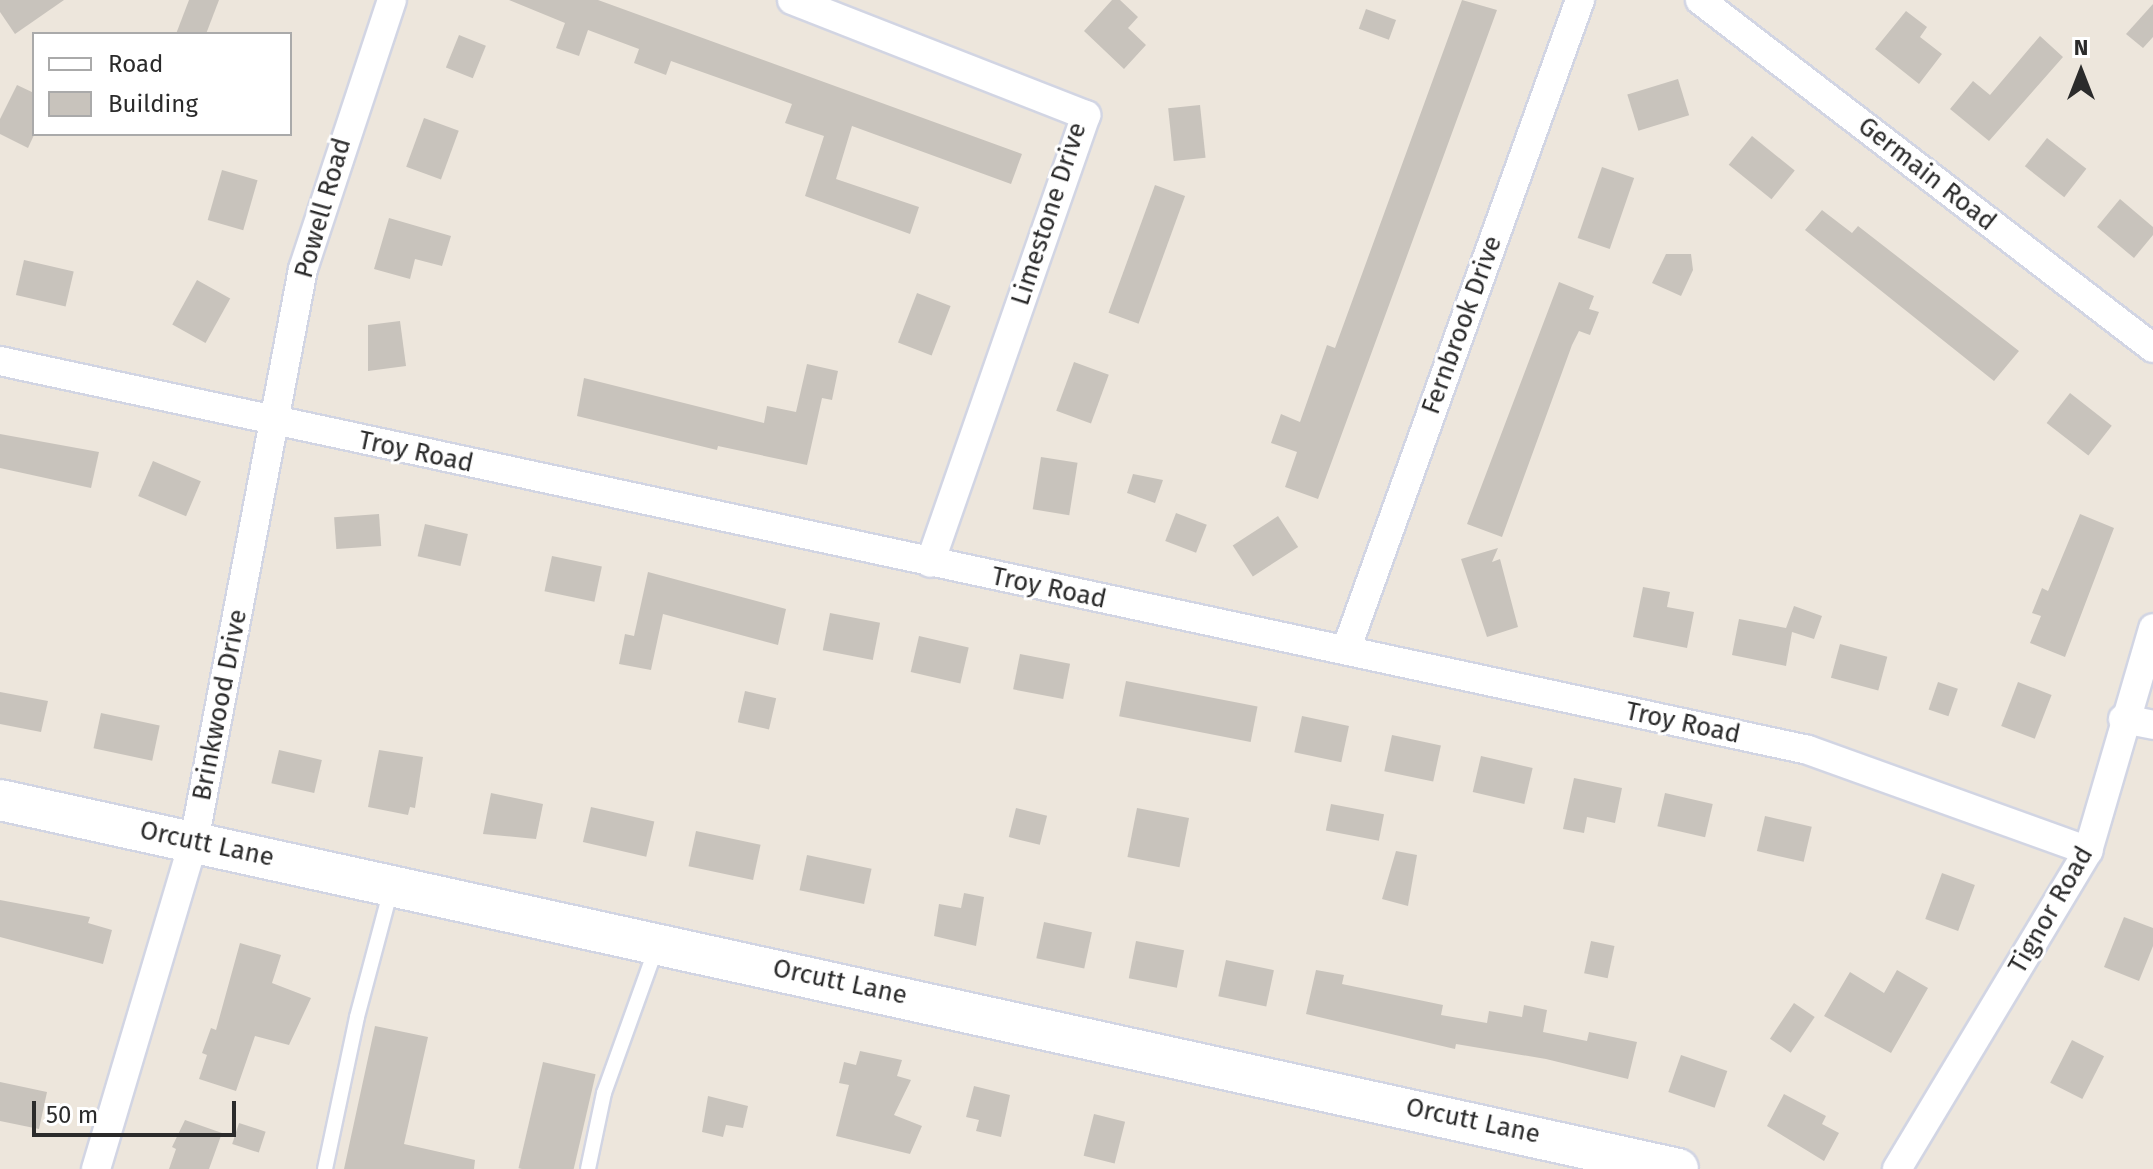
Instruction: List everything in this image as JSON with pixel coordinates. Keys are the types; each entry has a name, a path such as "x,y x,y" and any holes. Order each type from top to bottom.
{"street":[{"name":"Powell Road","path":"274,421 303,269 392,0"},
{"name":"Limestone Drive","path":"792,0 1086,115 930,563"},
{"name":"Fernbrook Drive","path":"1346,650 1580,0"},
{"name":"Germain Road","path":"1700,0 2153,348"},
{"name":"Troy Road","path":"0,361 1808,750 2088,851"},
{"name":"Brinkwood Drive","path":"96,1169 194,841 274,421"},
{"name":"Tignor Road","path":"1897,1169 2088,851 2123,719 2153,628"},
{"path":"2123,719 2153,725"},
{"name":"Orcutt Lane","path":"0,800 658,942 1678,1169"}],"lane":[{"path":"325,1169 357,1017 393,884"},
{"path":"588,1169 604,1093 658,942"}],"building":[{"path":"0,0 64,0 15,34 0,12"},
{"path":"189,0 219,0 207,32 177,32"},
{"path":"509,0 598,0 1022,154 1011,184 852,126 836,179 919,207 910,234 805,196 824,136 785,123 792,104 671,61 666,75 634,63 639,49 588,30 579,56 556,48 565,23"},
{"path":"1112,0 1120,0 1138,17 1128,28 1146,45 1124,69 1084,31"},
{"path":"1462,0 1497,10 1318,499 1285,487 1297,452 1271,443 1281,414 1300,422 1327,345 1335,348"},
{"path":"2153,4 2153,37 2143,48 2126,34"},
{"path":"1366,9 1396,20 1389,40 1359,29"},
{"path":"1906,11 1927,27 1920,37 1942,54 1919,84 1875,49"},
{"path":"459,35 486,46 473,78 446,67"},
{"path":"2040,36 2063,57 1989,141 1950,109 1973,81 1990,95"},
{"path":"1678,79 1689,115 1638,131 1627,94"},
{"path":"17,85 32,92 34,136 28,148 0,134 0,119"},
{"path":"1200,105 1206,158 1174,161 1168,108"},
{"path":"424,118 459,131 441,180 406,167"},
{"path":"1752,136 1795,171 1771,199 1729,165"},
{"path":"2047,138 2086,169 2064,197 2025,166"},
{"path":"1602,167 1634,178 1610,249 1578,238"},
{"path":"222,170 258,180 243,230 208,220"},
{"path":"1155,185 1185,196 1139,324 1108,313"},
{"path":"2120,199 2153,227 2153,235 2134,258 2097,227"},
{"path":"1822,210 1852,233 1858,226 2019,351 1994,381 1805,230"},
{"path":"389,218 451,236 442,266 415,259 410,279 374,269"},
{"path":"1666,254 1691,254 1693,270 1681,296 1652,283"},
{"path":"24,260 74,271 66,307 16,295"},
{"path":"197,280 230,298 206,343 172,325"},
{"path":"1559,282 1594,296 1589,309 1599,312 1590,335 1579,331 1572,345 1502,537 1467,524"},
{"path":"917,293 951,306 932,355 898,342"},
{"path":"400,321 406,366 368,371 368,325"},
{"path":"1074,362 1109,375 1091,424 1056,411"},
{"path":"807,364 838,371 832,400 822,398 807,465 718,446 717,450 577,416 584,378 764,423 767,406 796,412"},
{"path":"2070,393 2112,426 2088,456 2047,423"},
{"path":"0,434 99,452 91,488 0,468"},
{"path":"1041,457 1078,463 1069,515 1033,509"},
{"path":"153,461 201,481 186,516 138,496"},
{"path":"1133,474 1163,480 1155,503 1127,493"},
{"path":"1176,513 1207,525 1196,553 1165,541"},
{"path":"379,514 381,546 336,549 334,517"},
{"path":"2080,514 2114,528 2065,657 2030,643 2041,616 2032,613 2042,588 2048,591"},
{"path":"1278,516 1298,547 1253,576 1233,545"},
{"path":"425,524 468,534 460,566 418,556"},
{"path":"1498,548 1492,562 1500,559 1518,627 1487,637 1461,559"},
{"path":"552,556 602,567 594,602 545,591"},
{"path":"648,572 786,609 778,645 663,614 651,670 619,664 625,634 634,636"},
{"path":"1643,587 1670,592 1667,607 1694,612 1687,648 1633,637"},
{"path":"1794,606 1822,616 1814,639 1792,632 1786,666 1732,655 1739,619 1786,628"},
{"path":"830,613 880,623 873,660 823,650"},
{"path":"919,636 969,647 960,684 911,672"},
{"path":"1840,644 1887,657 1878,690 1831,678"},
{"path":"1020,654 1070,664 1063,699 1013,689"},
{"path":"1126,681 1258,707 1251,742 1119,716"},
{"path":"1938,682 1958,689 1948,716 1929,709"},
{"path":"2018,682 2052,695 2035,739 2001,726"},
{"path":"745,691 776,698 769,729 738,722"},
{"path":"0,692 48,701 41,732 0,724"},
{"path":"101,713 160,725 152,761 94,748"},
{"path":"1302,716 1349,726 1341,762 1294,752"},
{"path":"1392,735 1441,745 1433,782 1384,771"},
{"path":"279,750 322,760 314,793 271,783"},
{"path":"379,750 423,757 415,808 410,807 408,815 368,807"},
{"path":"1481,756 1533,768 1524,804 1473,792"},
{"path":"1574,778 1622,788 1615,823 1587,817 1584,833 1563,829"},
{"path":"491,793 543,804 536,839 483,834"},
{"path":"1665,793 1713,804 1705,837 1657,826"},
{"path":"1331,804 1384,814 1379,841 1326,831"},
{"path":"591,807 654,822 646,857 583,842"},
{"path":"1016,808 1047,816 1040,845 1009,837"},
{"path":"1137,808 1189,818 1179,867 1127,857"},
{"path":"1765,816 1812,827 1804,862 1757,851"},
{"path":"696,831 761,845 753,880 689,866"},
{"path":"1396,851 1417,855 1408,906 1382,899"},
{"path":"807,855 872,869 864,904 800,890"},
{"path":"1942,873 1975,885 1958,931 1925,919"},
{"path":"964,893 984,897 976,946 934,936 939,904 961,908"},
{"path":"0,900 90,917 88,923 112,930 103,964 0,937"},
{"path":"2124,917 2153,928 2153,946 2139,981 2104,967"},
{"path":"1044,922 1092,932 1084,968 1036,958"},
{"path":"1136,941 1184,950 1177,988 1129,978"},
{"path":"1591,941 1614,946 1608,978 1584,973"},
{"path":"240,943 281,955 272,983 311,998 289,1045 255,1036 236,1091 199,1079 207,1055 202,1053 211,1028 216,1030"},
{"path":"1226,960 1274,970 1266,1006 1218,996"},
{"path":"1316,970 1344,975 1342,984 1443,1005 1441,1015 1487,1023 1489,1011 1522,1017 1524,1005 1547,1010 1543,1032 1587,1041 1589,1032 1637,1042 1628,1079 1546,1059 1456,1044 1455,1049 1306,1014"},
{"path":"1897,970 1928,988 1891,1053 1824,1016 1850,972 1884,993"},
{"path":"1794,1003 1815,1017 1791,1053 1770,1039"},
{"path":"375,1026 428,1037 404,1144 475,1160 474,1169 344,1169"},
{"path":"2072,1040 2104,1056 2082,1099 2050,1083"},
{"path":"860,1051 902,1060 897,1076 911,1080 894,1115 922,1126 910,1154 836,1136 849,1085 839,1083 844,1062 856,1065"},
{"path":"1681,1055 1727,1071 1715,1108 1668,1092"},
{"path":"543,1062 596,1074 574,1169 518,1168"},
{"path":"0,1082 47,1092 39,1129 0,1121"},
{"path":"974,1086 1010,1095 1001,1137 976,1131 979,1120 966,1117"},
{"path":"1784,1094 1826,1116 1822,1124 1839,1133 1824,1161 1767,1126"},
{"path":"708,1096 748,1106 743,1128 726,1125 723,1137 702,1132"},
{"path":"1094,1114 1125,1122 1115,1163 1084,1156"},
{"path":"185,1120 222,1133 209,1169 169,1169 176,1149 172,1147"},
{"path":"239,1123 266,1132 259,1153 232,1144"}]}
